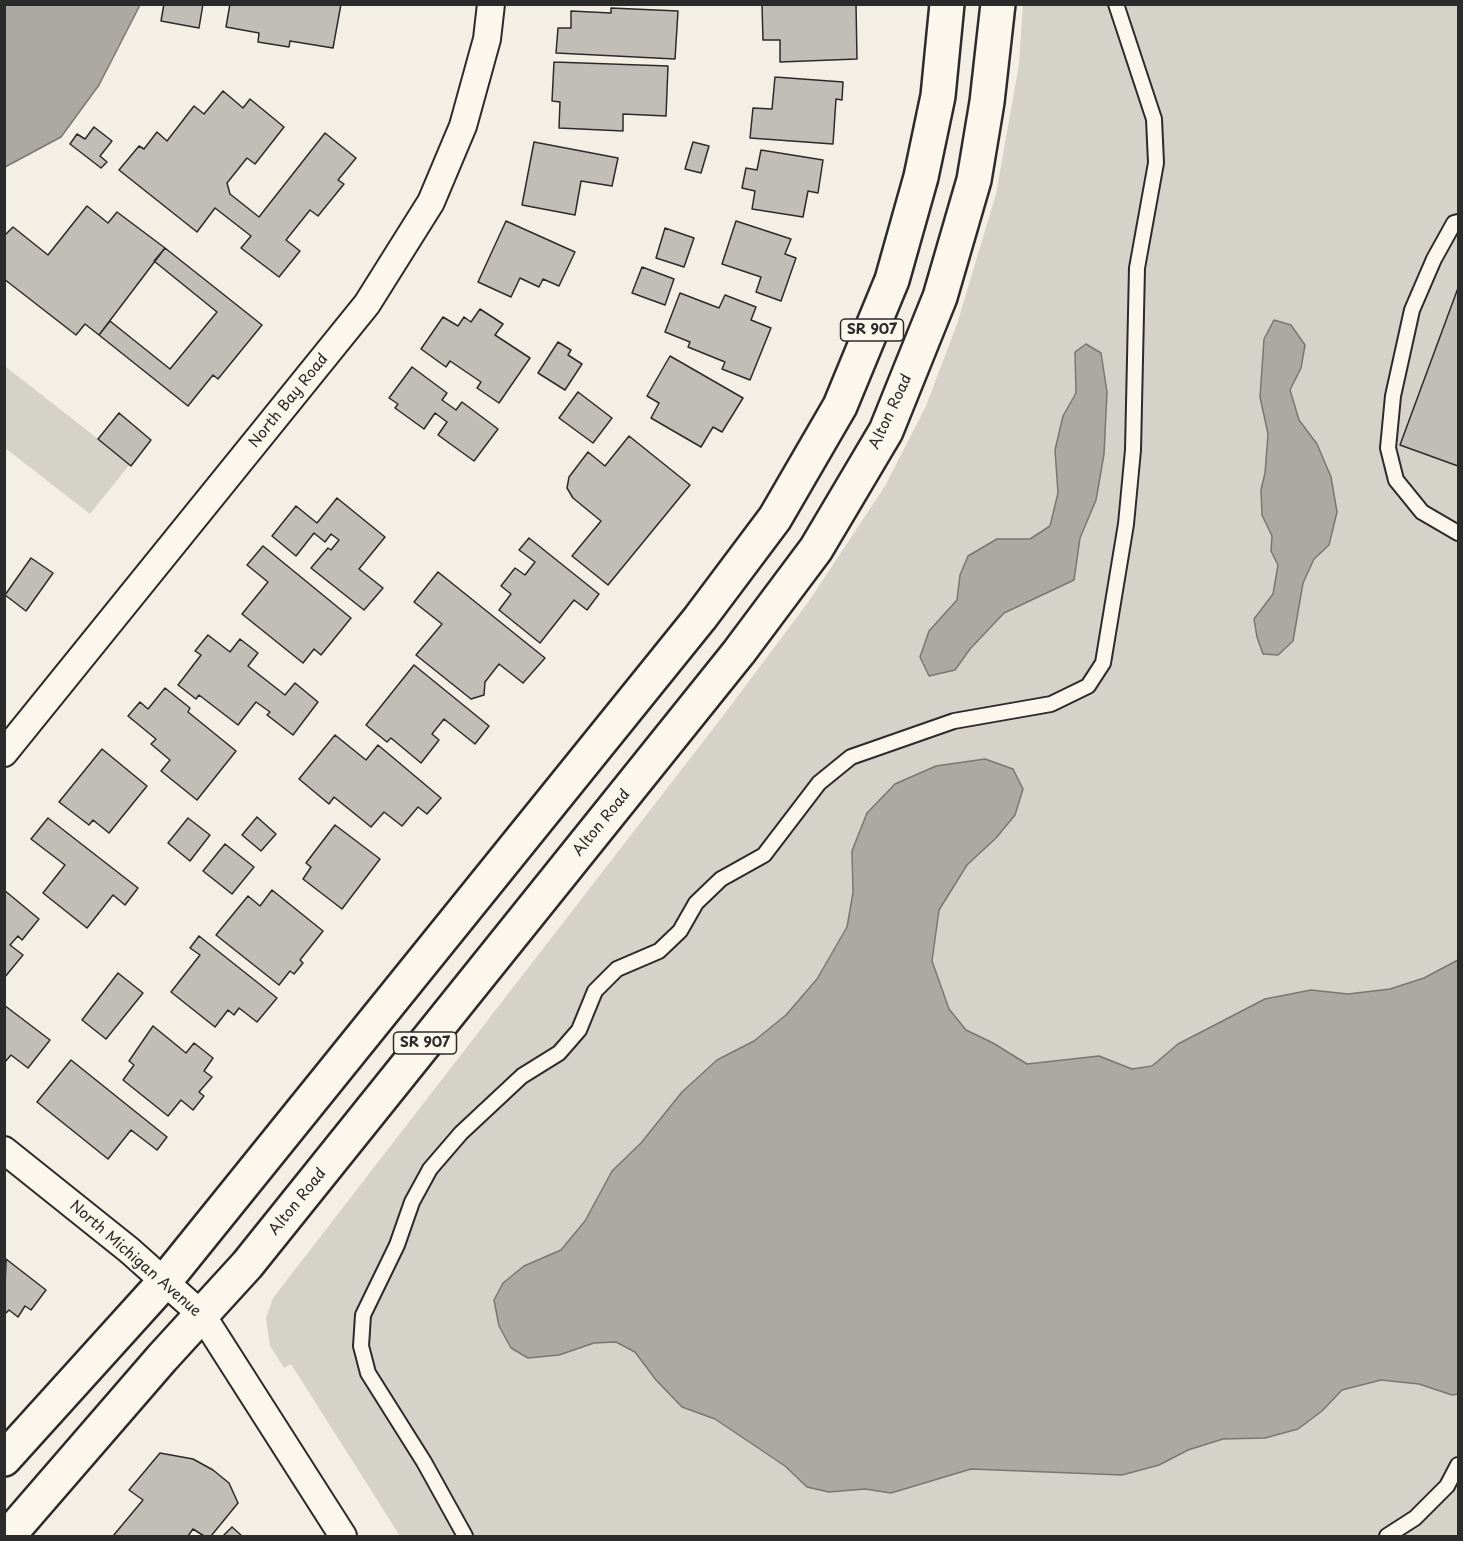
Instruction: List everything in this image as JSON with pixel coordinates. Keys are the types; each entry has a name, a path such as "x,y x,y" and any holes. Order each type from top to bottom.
{"highway":[{"name":"SR 907","path":"4,1458 165,1281 700,618 775,518 840,406 892,280 921,177 938,96 947,4"},
{"name":"Alton Road","path":"8,1536 247,1265 739,652 816,549 885,431 940,297 974,180 987,102 998,4"},
{"path":"700,618 739,652"}],"street":[{"name":"North Bay Road","path":"4,753 367,304 431,202 458,137 487,39 491,4"},
{"name":"North Michigan Avenue","path":"4,1150 165,1281 202,1315 343,1536"}],"lane":[{"path":"465,1536 424,1462 368,1373 361,1346 363,1315 398,1245 412,1202 430,1169 461,1134 522,1076 560,1053 579,1030 595,990 617,969 659,951 680,931 696,903 721,879 764,855 819,783 851,757 954,721 1052,704 1088,686 1103,663 1126,524 1133,450 1137,268 1156,163 1154,119 1116,4"},
{"path":"1458,222 1454,223 1434,259 1412,310 1393,396 1388,448 1396,480 1422,512 1458,533"},
{"path":"1386,1536 1415,1518 1447,1486 1458,1465"}],"shaded area":[{"path":"5,4 140,5 99,85 61,137 5,167"},
{"path":"1023,5 1458,5 1458,1536 400,1536 291,1364 284,1368 270,1346 266,1318 273,1298 726,712 809,601 885,486 926,406 957,324 996,194 1019,64"},
{"path":"1274,320 1291,325 1305,345 1301,368 1290,390 1299,420 1317,444 1331,477 1337,512 1329,545 1314,559 1303,583 1293,641 1278,655 1263,654 1254,619 1273,594 1278,565 1271,551 1272,536 1262,515 1261,490 1265,473 1268,434 1260,397 1264,339"},
{"path":"1086,344 1101,353 1107,392 1104,454 1096,500 1080,538 1074,580 1004,613 970,649 955,670 929,676 920,657 929,631 957,600 960,575 968,556 997,539 1030,539 1050,526 1058,493 1055,450 1063,416 1076,393 1075,352"},
{"path":"6,367 130,464 90,514 5,448"},
{"path":"985,759 1013,769 1023,789 1015,815 996,838 967,865 939,910 932,961 949,1009 966,1030 1027,1064 1099,1056 1132,1069 1152,1066 1178,1044 1265,999 1311,990 1348,994 1390,989 1424,978 1458,960 1458,1394 1452,1395 1419,1384 1381,1380 1342,1390 1322,1411 1298,1429 1265,1438 1223,1439 1188,1450 1159,1465 1122,1475 971,1469 891,1493 865,1489 829,1492 807,1487 785,1466 715,1419 682,1407 656,1380 635,1352 616,1342 594,1343 559,1355 528,1358 511,1348 499,1326 494,1300 503,1283 524,1266 561,1250 585,1221 612,1171 641,1143 682,1092 717,1060 754,1041 786,1015 817,979 847,927 853,893 852,851 867,813 895,784 936,766"}],"building":[{"path":"164,4 203,4 199,28 161,21"},
{"path":"230,4 341,4 333,48 290,41 289,47 258,42 259,33 226,27"},
{"path":"856,4 857,59 780,62 780,40 763,40 762,5"},
{"path":"611,8 678,11 675,59 556,53 558,28 571,28 571,11 611,13"},
{"path":"554,62 668,66 666,116 623,114 623,131 559,128 560,102 552,101"},
{"path":"775,77 843,82 842,100 836,99 833,144 750,138 753,108 772,109"},
{"path":"223,91 243,108 250,99 284,127 255,164 247,158 227,183 230,194 259,217 325,133 356,158 338,180 344,184 318,216 310,210 286,240 300,251 279,277 241,248 251,236 215,208 197,232 119,170 139,146 144,149 157,132 167,141 194,106 204,114"},
{"path":"94,127 112,141 100,156 107,162 101,168 70,144 77,134 85,139"},
{"path":"534,142 618,158 612,186 581,181 575,215 522,205"},
{"path":"693,142 709,146 701,173 685,169"},
{"path":"761,150 823,160 818,193 808,191 803,217 752,209 755,191 742,188 746,168 757,170"},
{"path":"87,206 108,223 117,212 165,248 99,335 85,324 76,335 4,279 4,236 13,227 48,255"},
{"path":"506,221 575,252 559,286 543,279 539,287 520,278 511,297 478,282"},
{"path":"736,221 791,239 785,254 796,258 781,301 756,292 761,277 722,264"},
{"path":"665,228 694,238 684,267 656,258"},
{"path":"165,248 262,325 218,379 213,375 188,406 99,335 110,321 170,369 217,312 154,261"},
{"path":"642,267 674,279 665,305 632,293"},
{"path":"1458,288 1458,466 1400,445"},
{"path":"680,293 719,308 725,295 756,307 751,320 771,328 750,380 722,369 725,362 688,347 690,342 665,332"},
{"path":"480,309 503,324 495,335 530,358 499,403 477,388 481,382 450,361 446,367 421,349 443,317 458,326 464,317 471,322"},
{"path":"558,342 571,350 568,355 582,364 565,390 538,373"},
{"path":"670,356 743,398 722,432 713,427 701,447 651,418 659,403 647,396"},
{"path":"412,367 447,393 442,400 456,410 462,402 498,429 474,461 438,435 447,422 435,413 424,429 395,408 398,404 389,398"},
{"path":"578,392 612,418 593,443 559,418"},
{"path":"119,413 151,440 131,466 98,439"},
{"path":"629,436 690,485 608,585 572,556 601,521 573,498 567,488 569,477 588,452 605,466"},
{"path":"337,498 385,537 359,569 383,588 364,610 311,568 328,548 331,550 339,540 331,534 325,542 314,533 296,556 272,536 296,506 317,523"},
{"path":"529,538 599,594 587,610 574,600 540,643 499,610 511,594 501,586 515,568 525,575 535,562 519,550"},
{"path":"263,546 351,618 321,655 314,649 303,663 242,614 268,582 247,565"},
{"path":"31,558 53,573 26,611 5,595"},
{"path":"438,572 545,658 523,683 499,664 485,682 484,695 471,699 416,655 442,624 414,602"},
{"path":"208,635 230,652 240,639 258,653 248,666 285,695 295,683 318,702 293,735 267,715 270,712 256,702 238,725 199,695 196,699 178,685 201,655 195,651"},
{"path":"414,665 489,726 475,744 444,719 432,734 439,740 421,763 391,738 387,742 366,725"},
{"path":"165,688 190,708 188,712 236,751 197,800 161,771 170,760 151,744 156,739 128,716 140,702 148,709"},
{"path":"335,735 366,760 378,745 441,798 427,814 418,807 402,826 384,812 371,827 334,797 329,804 299,779"},
{"path":"102,749 147,786 109,833 93,820 89,825 59,802"},
{"path":"257,817 276,834 261,851 242,835"},
{"path":"48,818 138,888 125,905 113,895 87,928 43,893 65,865 31,839"},
{"path":"188,818 210,835 190,861 168,843"},
{"path":"335,825 380,859 342,909 303,879 311,867 306,863"},
{"path":"225,844 254,867 232,894 203,871"},
{"path":"4,890 39,919 22,940 18,936 10,945 23,955 4,978"},
{"path":"272,890 323,931 300,960 303,963 294,974 290,971 279,985 216,935 248,896 260,906"},
{"path":"199,936 277,998 257,1022 239,1008 234,1015 228,1010 215,1027 171,992 200,955 190,948"},
{"path":"118,973 143,993 106,1039 82,1020"},
{"path":"4,1005 50,1040 28,1068 11,1055 4,1063"},
{"path":"153,1026 186,1053 194,1043 213,1058 204,1071 212,1077 199,1092 204,1096 193,1110 181,1100 168,1116 123,1080 134,1065 129,1061"},
{"path":"71,1060 167,1137 157,1150 131,1130 108,1159 37,1102"},
{"path":"6,1259 46,1290 31,1310 25,1306 18,1317 9,1310 4,1315"},
{"path":"160,1453 193,1459 213,1470 229,1483 238,1503 211,1536 204,1536 193,1529 188,1536 113,1536 143,1500 129,1490"},
{"path":"232,1527 242,1536 223,1536"}]}
